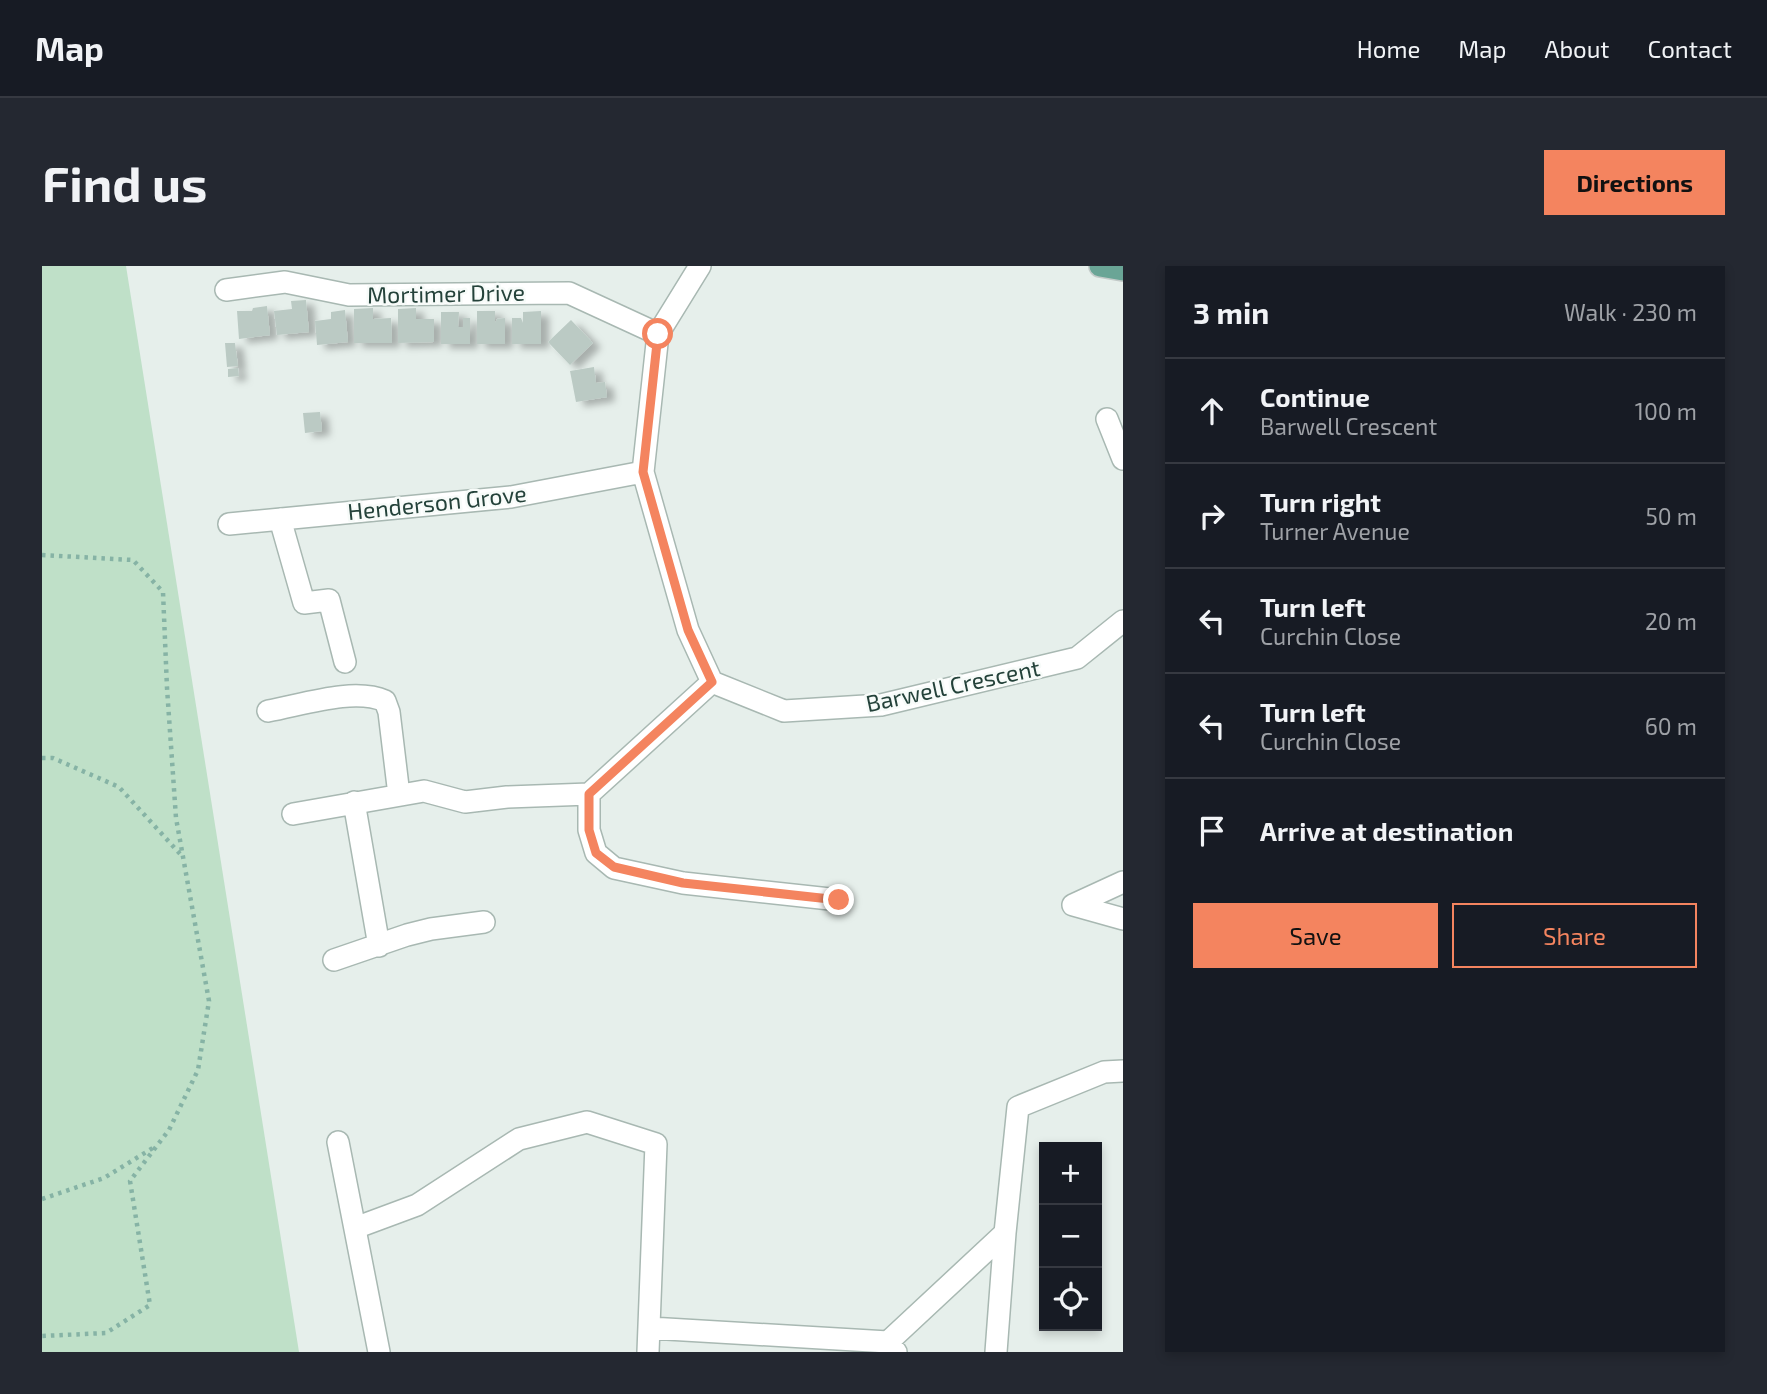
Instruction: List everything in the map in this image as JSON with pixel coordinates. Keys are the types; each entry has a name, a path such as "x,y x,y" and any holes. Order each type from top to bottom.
{"main road":[{"path":"1100,266 1123,270"}],"street":[{"path":"293,814 424,792 465,802 507,797 589,794 712,682 688,630 643,472 658,334 700,266"},
{"name":"Mortimer Drive","path":"226,290 285,282 349,295 569,293 658,334"},
{"path":"1107,419 1123,459"},
{"name":"Henderson Grove","path":"229,524 511,497 643,472"},
{"path":"280,519 304,603 329,600 345,662"},
{"name":"Barwell Crescent","path":"712,682 784,711 881,705 1077,658 1123,621"},
{"path":"268,711 358,695 373,696 385,701 389,712 399,795"},
{"path":"589,794 589,830 596,853 614,867 683,883 839,900"},
{"path":"354,802 379,946"},
{"path":"1123,882 1073,905 1123,919"},
{"path":"334,960 407,935 484,922"},
{"path":"996,1352 1018,1107 1104,1072 1123,1071"},
{"path":"355,1228 417,1205 519,1139 587,1122 656,1144 648,1352"},
{"path":"338,1142 379,1352"},
{"path":"650,1328 892,1347 1005,1233"}],"path":[{"path":"42,555 133,560 163,592 176,818 209,1001 198,1070 169,1130 131,1181 150,1305 106,1334 42,1336"},
{"path":"42,758 53,758 119,787 183,856"},
{"path":"42,1199 104,1178 159,1144"}],"green space":[{"path":"42,266 126,266 299,1352 42,1352"}],"building":[{"path":"306,300 309,332 277,335 274,311 292,309 291,301"},
{"path":"267,306 270,335 239,339 237,311 252,311 253,308"},
{"path":"373,308 373,319 391,318 392,343 354,343 354,309"},
{"path":"416,308 416,319 434,319 434,342 398,343 398,309"},
{"path":"345,310 348,342 317,345 315,321 331,319 331,312"},
{"path":"477,311 495,311 495,323 497,319 505,318 505,344 477,344"},
{"path":"541,311 541,344 512,344 512,318 521,318 523,323 523,312"},
{"path":"441,312 459,312 458,327 463,327 463,318 470,318 470,344 441,344"},
{"path":"571,320 593,343 570,365 548,342"},
{"path":"225,343 235,343 238,366 227,367"},
{"path":"594,367 596,383 605,382 607,397 576,402 570,371"},
{"path":"238,368 239,376 228,377 228,369"},
{"path":"320,412 322,431 305,433 303,413"}],"route":[{"path":"658,334 643,472 688,630 712,682 589,794 589,830 596,853 614,867 683,883 839,900"}]}
